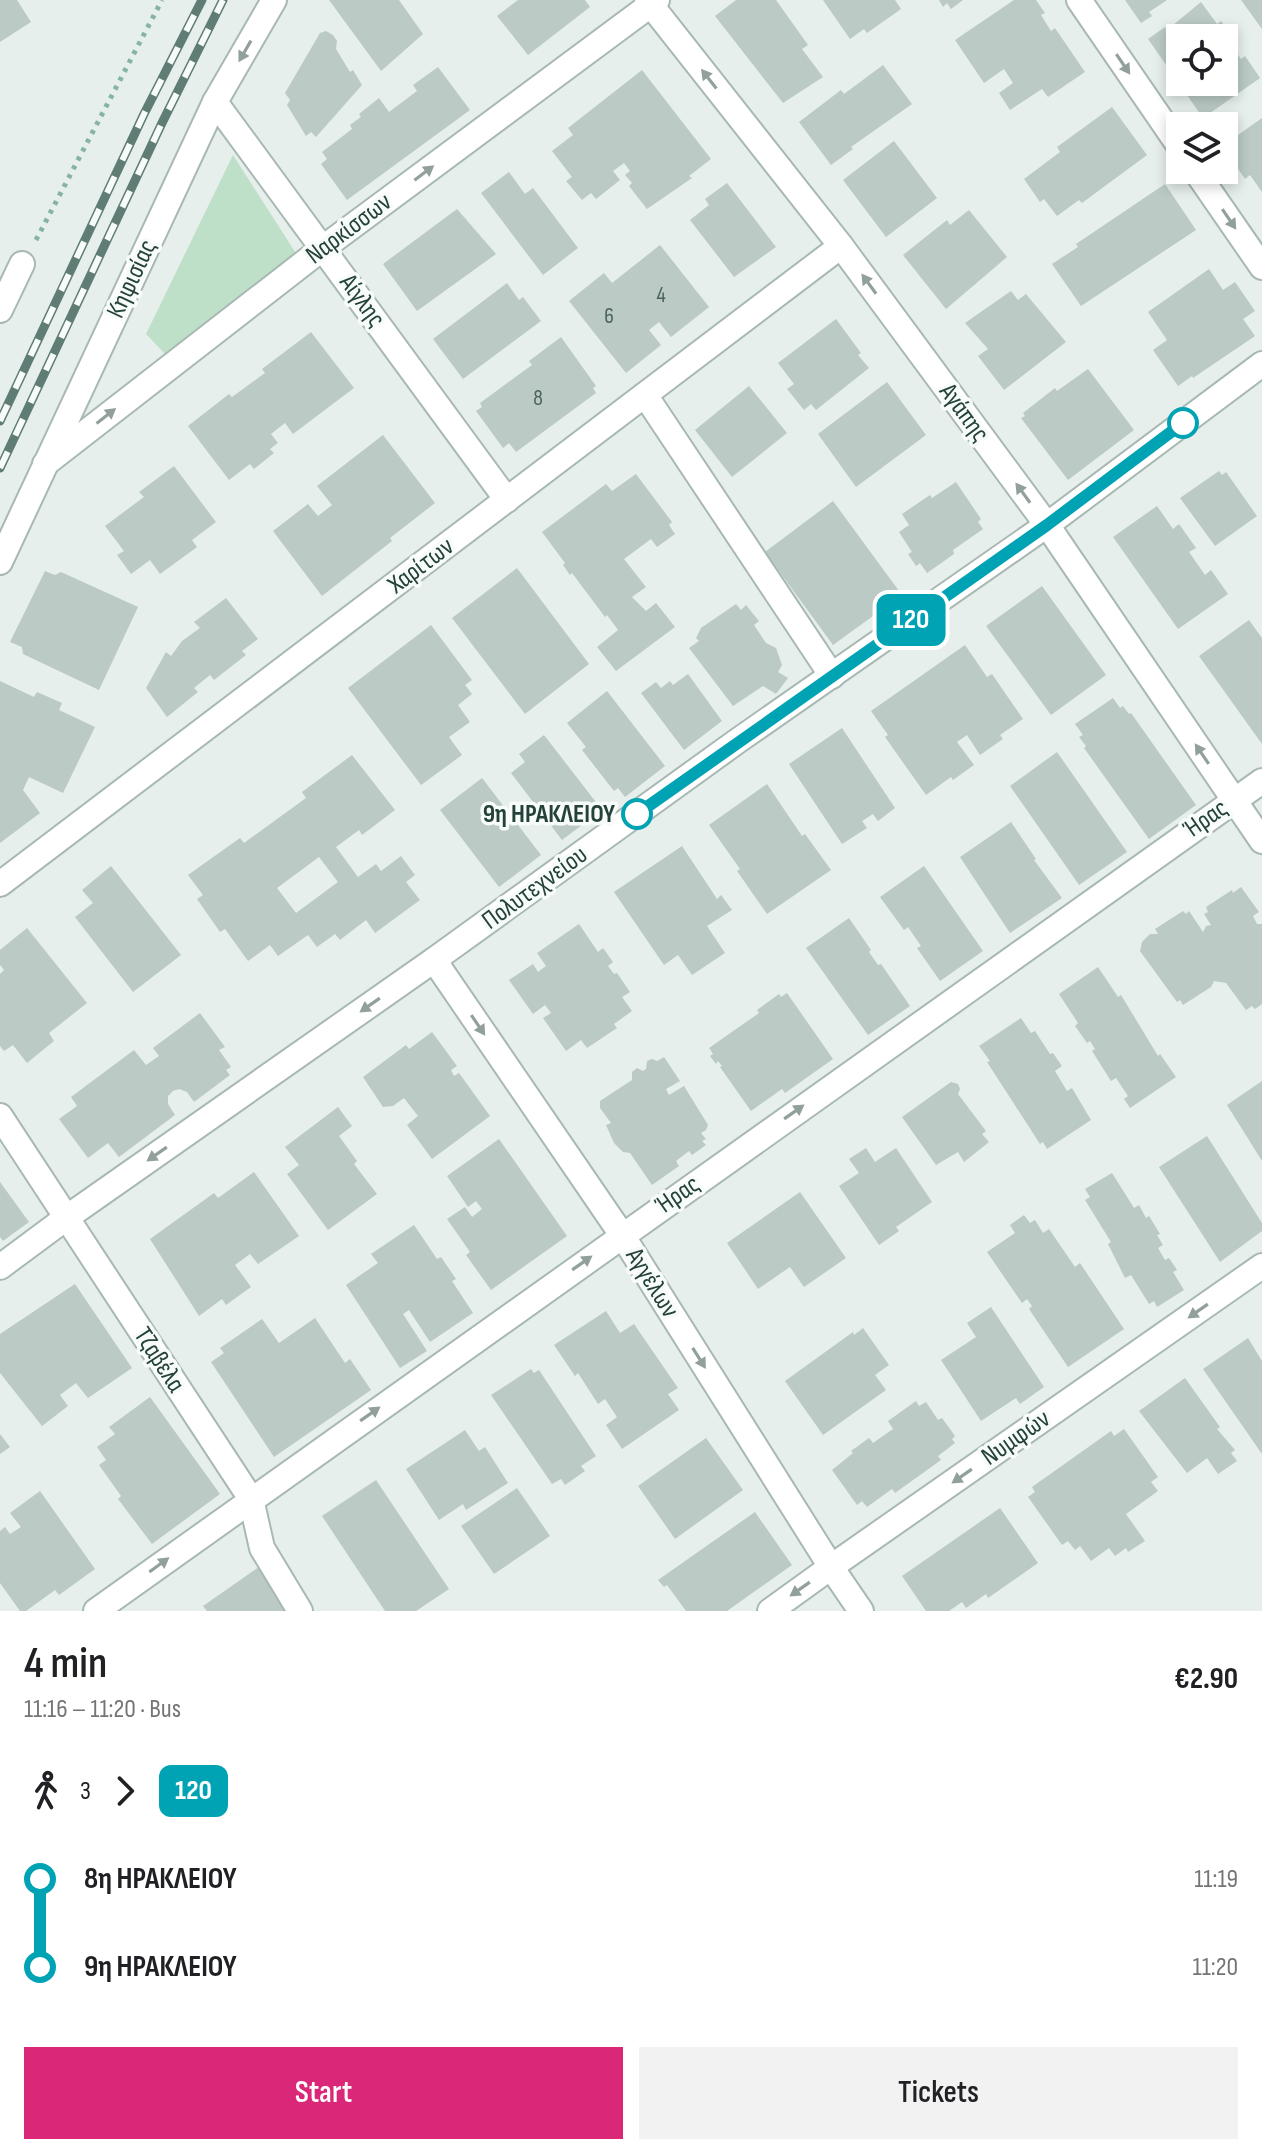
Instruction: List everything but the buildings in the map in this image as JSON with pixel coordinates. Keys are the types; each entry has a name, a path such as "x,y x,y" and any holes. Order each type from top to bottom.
{"street":[{"name":"Κηφισίας","path":"0,562 215,102 274,0"},
{"path":"1079,0 1166,127"},
{"name":"Αγάπης","path":"651,2 841,246 1047,525 1262,841"},
{"name":"Ναρκίσσων","path":"45,464 323,248 651,2"},
{"name":"Αίγλης","path":"215,102 507,500"},
{"path":"1205,184 1262,267"},
{"name":"Χαρίτων","path":"0,884 841,246"},
{"path":"0,310 22,264"},
{"name":"Πολυτεχνείου","path":"0,1267 1047,525 1262,364"},
{"path":"645,395 832,676"},
{"name":"Ήρας","path":"96,1611 1262,781"},
{"name":"Αγγέλων","path":"434,960 622,1235 861,1611"},
{"name":"Τζαβέλα","path":"0,1116 251,1499 262,1548 300,1611"},
{"name":"Νυμφών","path":"770,1611 1262,1266"}],"path":[{"path":"22,264 162,0"}],"green space":[{"path":"233,155 299,258 166,355 146,334"}],"railway":[{"path":"0,421 144,114 202,0"},
{"path":"0,468 223,0"}],"bus line":[{"name":"120","path":"637,814 1047,525 1183,423"}],"place":[{"name":"9η ΗΡΑΚΛΕΙΟΥ","path":"637,814"}]}
